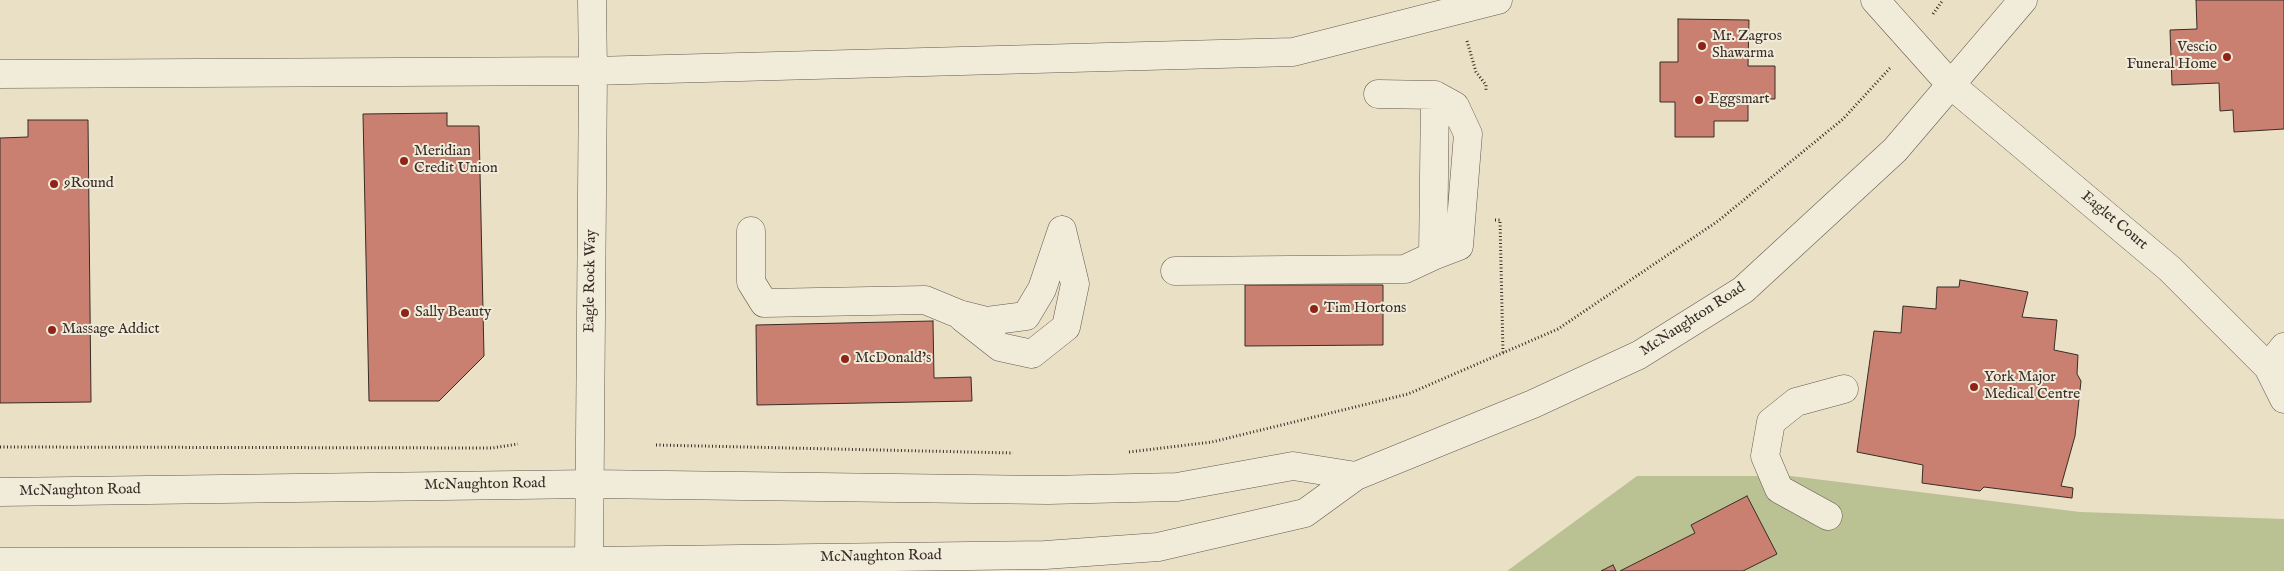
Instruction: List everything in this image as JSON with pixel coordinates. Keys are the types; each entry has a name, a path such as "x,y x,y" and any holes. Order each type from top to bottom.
{"street":[{"name":"Eagle Rock Way","path":"589,561 591,484 592,0"},
{"path":"0,74 593,71 1293,52 1498,0"},
{"name":"Eaglet Court","path":"1875,0 1951,84 2276,357 2284,399"},
{"name":"McNaughton Road","path":"0,562 589,561 1045,555 1158,547 1305,513 1356,476 1533,404 1640,355 1743,290 1895,150 2023,0"},
{"path":"1175,270 1406,268 1433,256 1435,95 1378,94"},
{"path":"751,231 751,282 764,304 925,300 958,314 987,322 1026,316 1042,288 1062,230 1075,284 1066,327 1032,354 1000,347 958,314"},
{"path":"1828,516 1779,489 1765,456 1771,422 1796,402 1844,389"},
{"name":"McNaughton Road","path":"0,492 591,484 1048,490 1177,487 1293,466 1356,476"}],"path":[{"path":"1120,453 1212,442 1408,394 1558,329 1718,221 1843,119 1914,43 1943,0"},
{"path":"0,447 492,448 518,444"},
{"path":"656,445 1022,454"}],"green space":[{"path":"1637,476 1791,476 2080,512 2284,519 2284,571 1507,571"}],"building":[{"name":"Vescio Funeral Home","path":"2196,0 2284,0 2284,129 2234,132 2233,110 2220,111 2219,83 2172,85 2170,30 2197,29"},
{"path":"1678,19 1749,20 1748,66 1775,66 1775,99 1748,99 1748,121 1714,121 1714,137 1675,137 1675,102 1660,102 1660,62 1678,62"},
{"path":"447,113 447,126 479,126 484,356 439,401 369,401 363,114"},
{"path":"28,120 88,120 91,402 0,403 0,138 28,137"},
{"name":"York Major Medical Centre","path":"1960,280 2028,292 2022,317 2057,320 2054,350 2078,355 2077,374 2081,381 2075,436 2061,486 2073,488 2072,498 1984,487 1980,491 1922,483 1923,465 1857,452 1874,331 1901,333 1903,306 1936,309 1937,287 1959,287"},
{"name":"Tim Hortons","path":"1245,285 1383,285 1383,345 1245,346"},
{"name":"McDonald's","path":"933,321 934,378 971,377 972,401 757,405 756,325"},
{"path":"1747,496 1777,554 1743,571 1620,571 1695,533 1691,525"},
{"path":"1613,565 1616,571 1601,571"}],"place":[{"name":"Mr. Zagros Shawarma","path":"1702,46"},
{"name":"Vescio Funeral Home","path":"2227,57"},
{"name":"Eggsmart","path":"1699,100"},
{"name":"Meridian Credit Union","path":"404,161"},
{"name":"9Round","path":"54,184"},
{"name":"Tim Hortons","path":"1314,309"},
{"name":"Sally Beauty","path":"405,313"},
{"name":"Massage Addict","path":"52,330"},
{"name":"McDonald's","path":"845,359"},
{"name":"York Major Medical Centre","path":"1974,387"}]}
